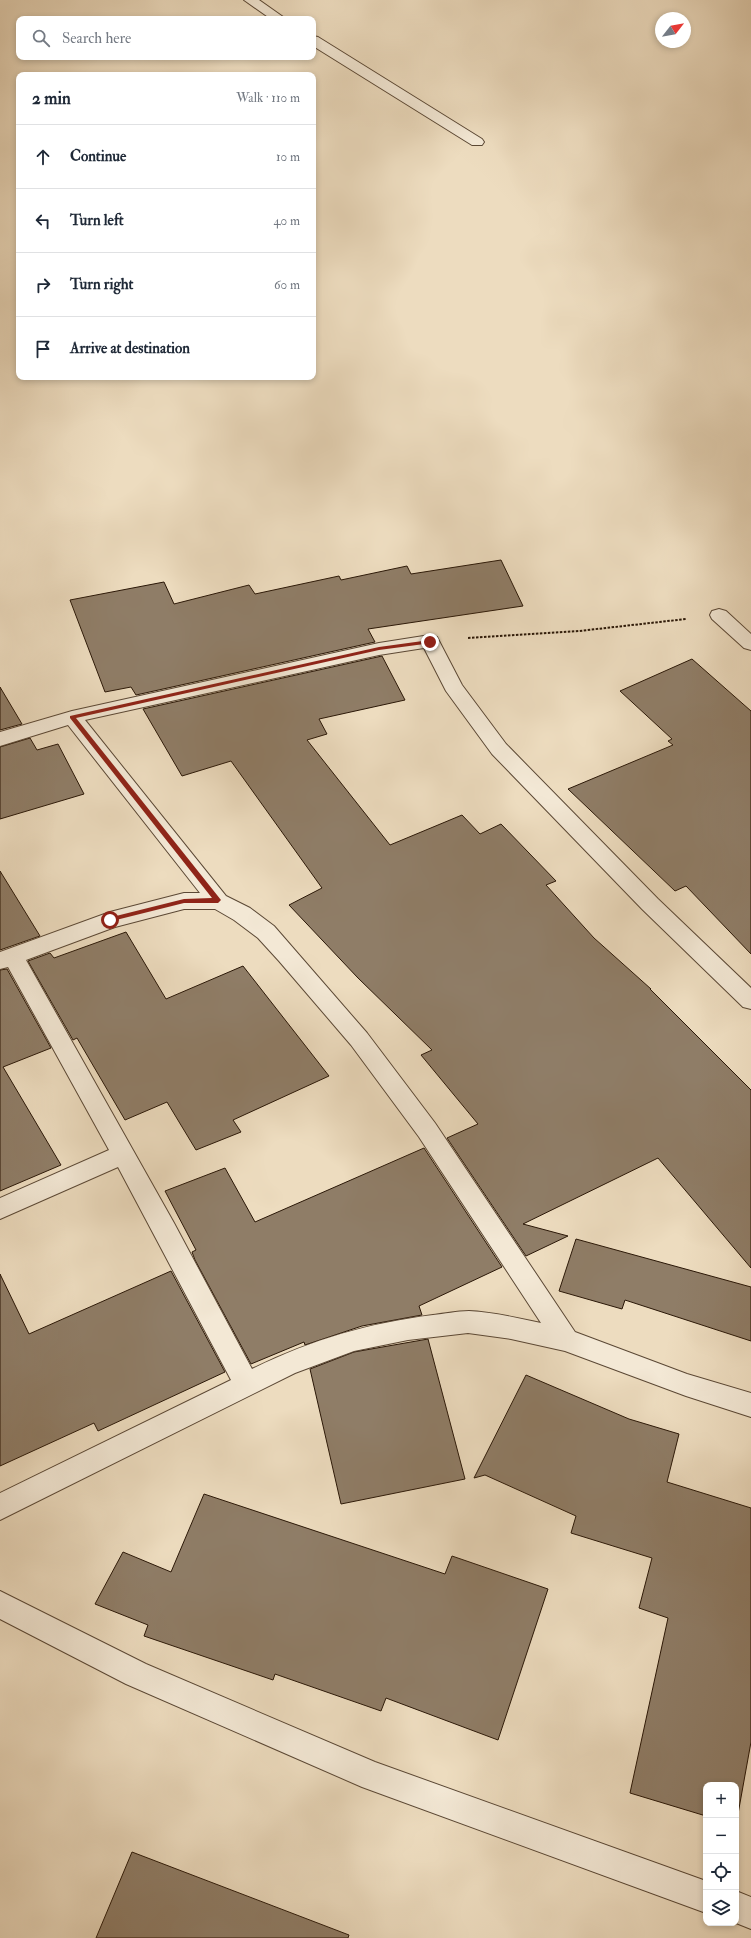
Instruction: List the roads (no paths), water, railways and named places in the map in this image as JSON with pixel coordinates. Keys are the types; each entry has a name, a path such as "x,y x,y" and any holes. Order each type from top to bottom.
{"street":[{"path":"250,0 275,16"},
{"path":"316,42 477,142"},
{"path":"719,615 751,644"},
{"path":"0,739 72,717 379,649 430,642 453,687 499,749 650,904 751,1001"},
{"path":"72,717 218,900 242,914 266,932 359,1038 427,1130 566,1340"},
{"path":"218,900 184,901 110,920 6,958 122,1154 165,1230 247,1384"},
{"path":"0,1209 122,1154"},
{"path":"0,1507 286,1365 353,1340 408,1328 468,1322 511,1328 566,1340 686,1385 751,1405"},
{"path":"0,1604 136,1674 373,1776 703,1895"},
{"path":"739,1909 751,1913"}]}
